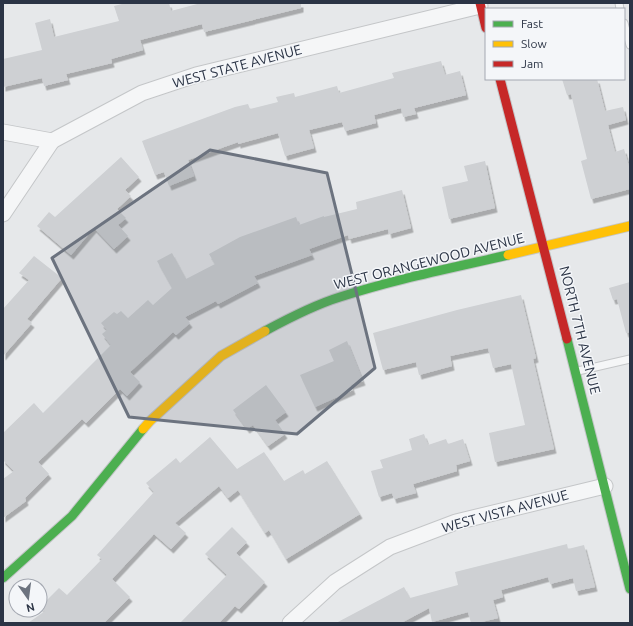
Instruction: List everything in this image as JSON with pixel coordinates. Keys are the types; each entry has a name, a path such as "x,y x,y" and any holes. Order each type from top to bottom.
{"street":[{"path":"480,4 485,24"},
{"name":"WEST STATE AVENUE","path":"52,141 142,93 196,75 480,4"},
{"name":"NORTH 7TH AVENUE","path":"500,80 605,486 630,589"},
{"path":"3,132 52,141 3,214"},
{"name":"WEST ORANGEWOOD AVENUE","path":"3,578 72,516 150,421 221,356 290,317 339,297 386,284 630,226"},
{"name":"WEST VISTA AVENUE","path":"290,623 335,582 390,547 456,522 605,486"}],"lane":[{"path":"625,27 630,45"},
{"path":"575,371 630,359"}],"highlighted area":[{"path":"210,150 327,173 375,368 297,434 129,417 52,258"}],"building":[{"path":"126,3 169,3 171,11 201,3 301,3 301,8 204,32 202,24 140,40 143,50 111,59 112,63 66,74 68,80 44,86 42,78 3,87 3,59 42,50 35,23 50,19 54,37 119,21 114,6"},
{"path":"441,61 445,75 460,71 466,95 414,108 416,114 403,117 401,108 374,115 376,123 345,131 342,122 309,130 314,148 285,156 278,133 238,144 238,142 188,160 194,176 169,186 164,172 155,175 142,141 235,107 248,104 250,109 278,102 276,97 294,93 295,97 337,86 339,93 394,78 392,73"},
{"path":"562,80 597,80 605,111 623,107 626,120 608,125 615,152 624,149 630,170 630,189 591,199 581,161 587,159 571,94 567,95"},
{"path":"121,157 139,177 125,190 131,196 117,209 126,218 118,225 128,236 114,249 94,228 71,255 37,226 49,212 55,217"},
{"path":"485,161 495,208 449,219 442,187 468,181 464,166"},
{"path":"402,190 411,228 389,234 388,229 349,239 348,235 309,249 312,255 254,276 258,283 218,304 216,301 185,317 190,323 176,335 173,332 130,372 140,382 127,396 120,389 86,423 82,419 38,462 49,474 25,498 26,501 3,518 3,479 14,471 3,460 3,433 34,403 43,413 111,345 102,334 107,330 101,323 114,312 117,314 121,311 128,318 148,300 153,305 172,288 157,261 172,253 186,279 215,264 209,254 240,237 296,217 299,225 324,216 357,209 356,202"},
{"path":"34,256 62,278 27,319 32,323 3,356 3,309 29,280 19,273"},
{"path":"630,282 630,332 626,333 617,299 613,300 609,288"},
{"path":"521,295 536,358 533,359 554,449 495,462 489,433 525,425 511,364 493,368 488,348 450,356 452,366 419,375 416,362 383,370 373,333 457,310"},
{"path":"347,341 363,381 351,385 353,390 315,407 300,375 334,361 329,350"},
{"path":"266,385 286,412 275,420 285,434 268,446 253,425 247,429 233,410"},
{"path":"424,434 428,445 446,439 448,444 463,439 470,461 456,465 457,471 413,484 416,493 394,499 392,493 379,497 371,471 383,468 380,460 412,450 409,439"},
{"path":"210,437 237,469 264,452 284,481 303,470 305,474 327,461 360,514 286,559 269,530 265,533 238,490 228,498 219,486 175,523 186,533 171,549 154,534 112,579 130,597 104,623 28,623 35,618 48,618 48,599 59,588 67,595 102,559 97,555 154,492 146,483 176,458 180,463"},
{"path":"232,527 247,542 236,553 265,582 239,609 235,606 219,623 180,623 227,575 205,554"},
{"path":"567,544 568,549 584,545 595,587 576,591 573,578 550,584 548,577 501,590 503,597 493,600 498,618 477,623 471,623 468,612 432,622 429,608 401,623 336,623 404,587 410,598 458,585 455,572"}],"traffic: fast":[{"path":"265,331 330,300 403,279 508,255"},
{"path":"567,339 630,589"},
{"path":"3,578 72,516 143,429"}],"traffic: slow":[{"path":"508,255 630,226"},
{"path":"143,429 221,356 265,331"}],"traffic: jam":[{"path":"480,3 485,24"},
{"path":"500,80 567,339"}]}
